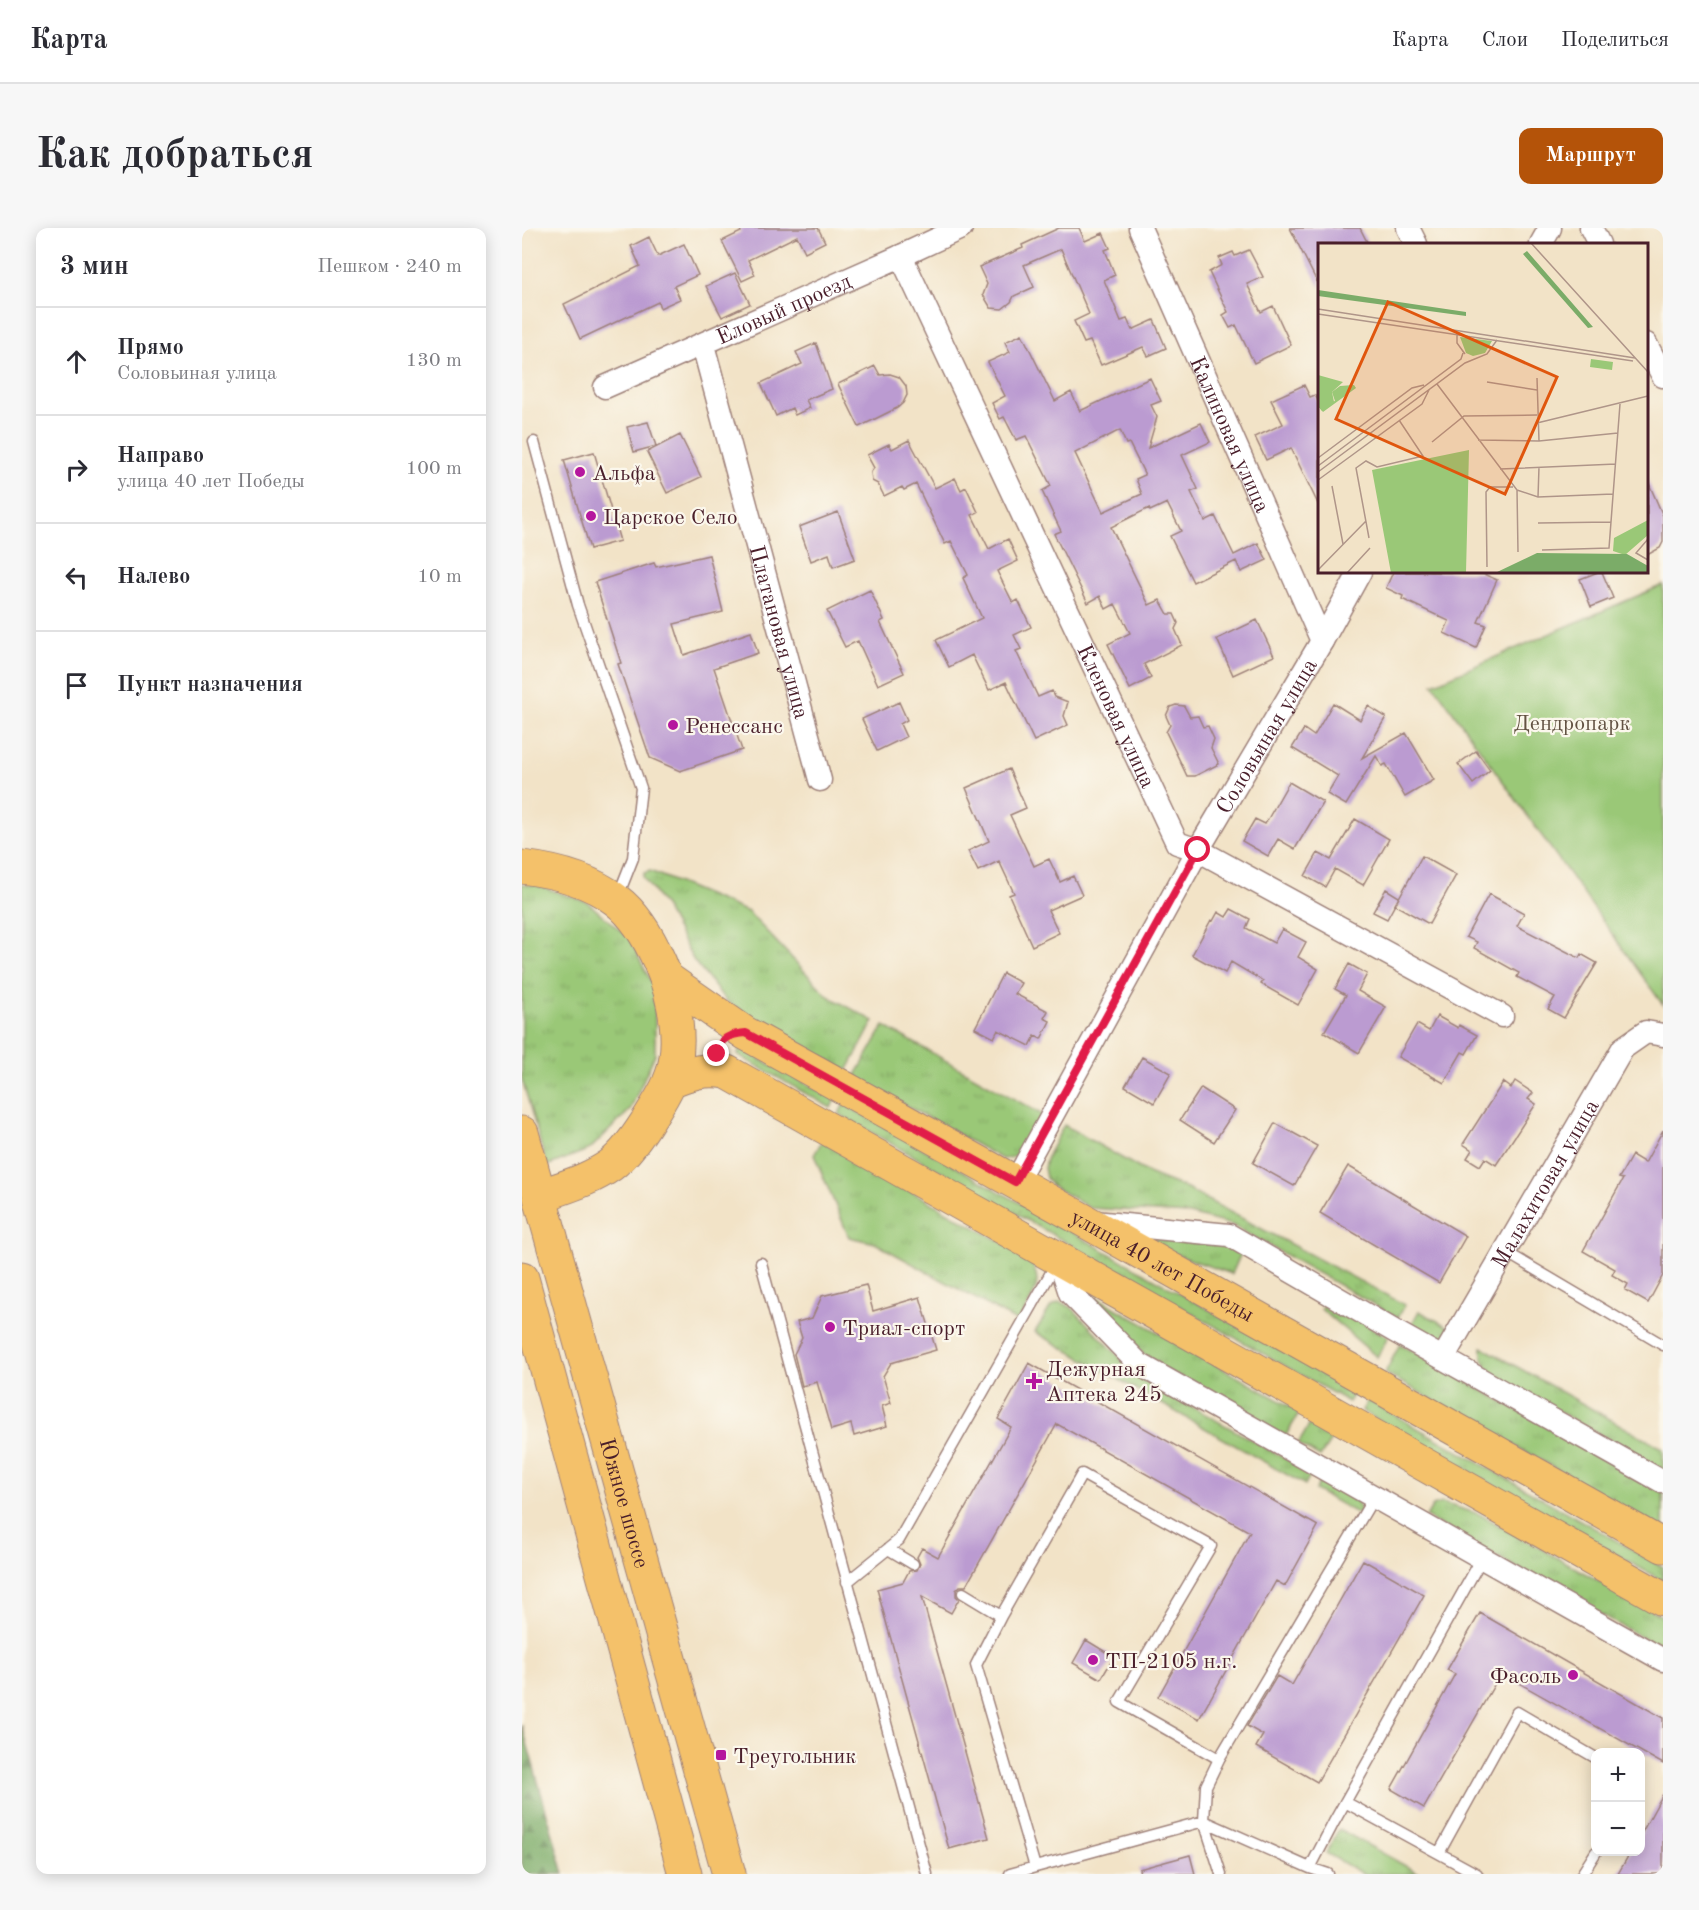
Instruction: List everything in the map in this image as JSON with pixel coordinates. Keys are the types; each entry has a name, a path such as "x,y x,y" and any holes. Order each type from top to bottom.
{"main road":[{"path":"522,867 552,871 589,883 617,900 636,921 653,947 666,978 675,1009 677,1029 677,1048 670,1081 637,1137 611,1164 582,1181 531,1194"},
{"name":"улица 40 лет Победы","path":"666,978 746,1033 1663,1546"},
{"path":"727,1072 717,1054 718,1045 724,1038 733,1034 746,1033"},
{"name":"улица 40 лет Победы","path":"670,1081 692,1072 714,1070 727,1072 1663,1599"},
{"name":"Южное шоссе","path":"522,1133 531,1194 729,1874"},
{"name":"Южное шоссе","path":"522,1278 685,1874"}],"street":[{"name":"Еловый проезд","path":"605,387 961,228"},
{"name":"Калиновая улица","path":"1140,228 1322,641"},
{"path":"1408,228 1416,243"},
{"path":"1541,243 1550,228"},
{"path":"1591,228 1598,243"},
{"name":"Кленовая улица","path":"901,256 1177,843 1198,850 1502,1016"},
{"name":"Платановая улица","path":"703,345 820,780"},
{"path":"1648,346 1663,376"},
{"name":"Соловьиная улица","path":"1015,1182 1198,850 1322,641 1359,573"},
{"name":"Малахитовая улица","path":"1443,1358 1623,1048 1646,1032 1663,1035"},
{"path":"1085,1221 1229,1235 1663,1482"},
{"path":"1059,1259 1070,1293 1139,1364 1663,1660"}],"lane":[{"path":"534,442 578,604 641,788 633,858 617,900"},
{"path":"1504,1251 1663,1345"},
{"path":"847,1582 899,1540 1059,1259"},
{"path":"761,1263 927,1874"},
{"path":"1035,1867 976,1665 1001,1616 1082,1474 1211,1546 1119,1702 1219,1759"},
{"path":"1221,1874 1204,1821 1206,1786 1219,1759 1374,1497"},
{"path":"888,1549 913,1564"},
{"path":"1310,1868 1482,1558"},
{"path":"963,1593 1001,1616"},
{"path":"1439,1853 1517,1712 1591,1755"},
{"path":"1345,1802 1478,1874"},
{"path":"1010,1874 1204,1821 1328,1874"},
{"path":"1582,1874 1593,1856"}],"green space":[{"name":"Дендропарк","path":"1663,585 1663,1005 1433,684"},
{"path":"650,871 748,912 828,996 874,1021 847,1071 727,1002 694,961 664,906 643,877 644,873"},
{"path":"522,884 536,885 587,902 629,938 655,990 655,1054 630,1110 590,1149 547,1166 522,1079"},
{"path":"884,1026 1043,1115 1023,1150 1010,1158 1002,1159 855,1077"},
{"path":"739,1048 835,1099 831,1108 738,1055"},
{"path":"844,1104 1355,1392 1349,1402 839,1114"},
{"path":"1064,1125 1148,1173 1183,1187 1405,1305 1398,1318 1232,1225 1189,1214 1090,1208 1051,1185 1046,1178 1044,1168 1046,1159"},
{"path":"822,1141 1026,1256 1033,1265 1037,1282 1036,1289 1018,1322 875,1243 849,1237 814,1155"},
{"path":"1137,1234 1224,1245 1241,1253 1232,1274 1177,1255"},
{"path":"1078,1287 1300,1412 1285,1437 1151,1362"},
{"path":"1325,1301 1388,1337 1377,1357 1321,1309"},
{"path":"1060,1302 1071,1307 1140,1378 1311,1473 1305,1485 1035,1332 1051,1306"},
{"path":"1419,1311 1456,1331 1443,1342 1436,1342 1410,1327"},
{"path":"1400,1344 1663,1492 1663,1529 1385,1373"},
{"path":"1482,1347 1663,1449 1663,1470 1496,1376 1485,1363"},
{"path":"1368,1400 1663,1567 1663,1581 1362,1411"},
{"path":"1310,1424 1332,1438 1320,1457 1298,1444"},
{"path":"1321,1479 1358,1502 1360,1510 1358,1514 1315,1490"},
{"path":"1442,1503 1479,1514 1663,1617 1663,1649 1426,1517 1433,1506"},
{"path":"522,1725 564,1874 522,1874"},
{"path":"1339,1829 1420,1874 1363,1874 1326,1853"}],"building":[{"path":"739,228 818,228 825,242 805,252 797,236 748,260 755,275 742,281 722,241 741,232"},
{"path":"1059,228 1079,228 1085,241 1103,233 1110,248 1105,250 1115,275 1104,280 1121,321 1127,319 1132,330 1154,320 1166,348 1148,356 1143,347 1101,365 1090,341 1084,343 1074,321 1089,314 1061,249 1024,265 1034,287 1014,296 1011,302 1002,309 991,308 983,295 987,284 979,267 1023,248 1022,245"},
{"path":"1290,228 1360,228 1368,243 1318,243 1318,284"},
{"path":"649,237 658,256 684,244 698,275 674,286 680,299 660,308 658,302 580,339 564,304 640,266 631,246"},
{"path":"1249,250 1263,277 1247,284 1261,312 1273,306 1291,345 1254,363 1236,325 1230,328 1223,315 1228,312 1209,272 1222,265 1219,258 1233,252 1235,256"},
{"path":"735,273 750,304 722,317 706,286"},
{"path":"1022,334 1055,401 1071,392 1080,411 1150,378 1161,401 1151,405 1157,417 1148,448 1201,423 1210,442 1182,455 1198,489 1191,492 1205,521 1215,516 1234,555 1258,543 1267,560 1241,572 1236,561 1193,582 1170,536 1181,531 1167,503 1150,511 1149,508 1111,527 1149,605 1160,600 1168,614 1174,614 1178,623 1175,629 1182,645 1144,664 1151,678 1130,689 1108,644 1130,633 1115,604 1106,609 1100,596 1088,603 1054,534 1061,531 1042,491 1051,486 1026,436 1016,440 1004,417 1000,419 992,403 1005,396 988,362 1010,352 1005,342","holes":["1120,430 1126,444 1129,443 1145,475 1136,479 1142,494 1103,512 1075,453"]},
{"path":"816,343 832,389 806,400 810,408 795,415 792,408 776,416 761,383 802,364 796,352"},
{"path":"875,366 880,375 890,374 899,377 906,386 907,395 897,408 859,427 838,384"},
{"path":"1304,385 1310,397 1315,395 1318,401 1318,504 1291,448 1266,460 1255,437 1283,424 1271,400"},
{"path":"648,422 656,446 634,452 627,427"},
{"path":"680,435 701,477 667,493 647,452"},
{"path":"909,440 935,488 955,478 961,490 966,487 978,512 972,515 989,549 1008,539 1018,561 997,571 1013,603 1018,600 1031,627 1014,635 1021,649 1016,651 1038,697 1052,691 1055,697 1068,702 1064,716 1068,725 1034,741 1006,682 989,690 972,655 949,667 936,640 982,618 963,578 968,575 951,541 945,544 916,484 904,490 902,487 884,496 878,484 872,481 871,472 874,468 867,455 889,444 892,449"},
{"path":"594,452 620,541 590,549 564,460"},
{"path":"1648,481 1663,516 1663,542 1660,548 1648,554"},
{"path":"838,512 855,559 833,567 829,554 811,561 799,527"},
{"path":"709,555 723,612 674,624 684,655 751,632 758,653 714,668 742,750 680,771 650,758 618,664 621,663 595,582 654,563 656,567"},
{"path":"1393,573 1481,573 1497,580 1478,622 1486,625 1476,648 1444,633 1449,621 1402,599 1403,596 1386,588"},
{"path":"1595,573 1602,573 1613,598 1591,607 1580,579"},
{"path":"870,590 884,620 880,622 904,673 878,685 858,641 845,647 827,611"},
{"path":"1257,620 1274,656 1233,675 1217,639"},
{"path":"899,702 907,720 900,724 906,737 877,751 862,719"},
{"path":"1333,703 1360,720 1368,706 1386,717 1362,758 1406,733 1434,780 1405,797 1386,764 1382,766 1376,756 1346,805 1327,794 1338,776 1292,748 1304,729 1314,736"},
{"path":"1184,706 1190,717 1198,716 1203,727 1208,726 1214,739 1211,748 1219,764 1195,776 1187,776 1166,732 1170,725 1166,716 1170,707"},
{"path":"1476,751 1490,770 1473,784 1458,764"},
{"path":"1009,769 1026,808 1010,815 1034,866 1049,859 1060,882 1073,876 1082,895 1048,910 1059,933 1032,946 1009,895 1014,893 999,861 978,871 968,851 989,841 966,788"},
{"path":"1289,782 1323,802 1295,849 1278,839 1268,856 1242,841 1255,819 1265,824"},
{"path":"1355,819 1389,839 1363,885 1335,869 1325,887 1305,876 1318,853 1331,860"},
{"path":"1422,856 1456,875 1429,924 1395,905"},
{"path":"1386,889 1399,897 1387,919 1373,912"},
{"path":"1489,894 1524,913 1517,926 1579,958 1581,954 1597,963 1564,1018 1548,1009 1555,997 1517,977 1519,973 1474,948 1477,942 1466,937"},
{"path":"1231,909 1250,919 1246,928 1274,943 1282,929 1306,942 1298,957 1318,969 1298,1005 1261,984 1263,981 1231,962 1225,973 1192,955 1211,920 1213,921 1218,912 1226,917"},
{"path":"1349,964 1367,974 1358,991 1386,1007 1359,1053 1324,1032 1346,995 1335,989"},
{"path":"1003,973 1021,983 1015,994 1048,1011 1044,1018 1050,1021 1041,1039 1035,1036 1030,1046 998,1030 994,1038 975,1028"},
{"path":"1437,1016 1458,1028 1459,1025 1477,1035 1466,1054 1462,1052 1444,1083 1398,1057 1417,1024 1429,1031"},
{"path":"1142,1057 1171,1073 1154,1103 1125,1086"},
{"path":"1515,1081 1533,1093 1528,1099 1536,1104 1496,1165 1485,1158 1480,1166 1467,1158 1472,1150 1463,1144 1503,1082 1511,1088"},
{"path":"1201,1088 1235,1110 1214,1142 1180,1120"},
{"path":"1275,1123 1317,1146 1294,1186 1253,1163"},
{"path":"1663,1130 1663,1275 1648,1303 1625,1290 1628,1284 1612,1275 1615,1269 1583,1251 1623,1179 1619,1178 1632,1155 1645,1163"},
{"path":"1348,1166 1466,1236 1439,1283 1320,1213"},
{"path":"866,1285 873,1311 920,1297 936,1350 891,1363 883,1376 891,1403 882,1406 887,1426 854,1436 851,1424 831,1430 817,1382 802,1386 794,1354 802,1338 797,1322 812,1318 822,1296"},
{"path":"1029,1363 1318,1526 1285,1586 1276,1581 1199,1719 1158,1697 1250,1532 1057,1424 966,1586 960,1586 956,1590 956,1596 959,1599 951,1613 922,1597 989,1838 949,1849 877,1589 903,1582 909,1571 917,1570 920,1564 917,1557 922,1548 938,1557 1011,1427 998,1419"},
{"path":"1363,1560 1424,1595 1317,1782 1256,1747 1263,1735 1247,1726 1277,1676 1292,1685"},
{"path":"1480,1613 1663,1718 1663,1764 1645,1754 1645,1748 1635,1748 1501,1673 1424,1808 1391,1789 1455,1674 1447,1670"},
{"name":"ТП-2105 н.г.","path":"1086,1640 1114,1657 1101,1679 1073,1663"},
{"path":"1663,1794 1663,1874 1618,1874 1628,1856 1645,1856 1645,1827"},
{"path":"1190,1855 1195,1874 1140,1874 1139,1869"}],"place":[{"name":"Альфа","path":"580,472"},
{"name":"Царское Село","path":"591,516"},
{"name":"Ренессанс","path":"673,725"},
{"name":"Триал-спорт","path":"830,1327"},
{"name":"Дежурная Аптека 245","path":"1034,1381"},
{"name":"ТП-2105 н.г.","path":"1093,1660"},
{"name":"Фасоль","path":"1573,1675"},
{"name":"Треугольник","path":"721,1755"}],"route":[{"path":"717,1054 718,1045 724,1038 733,1034 746,1033 1015,1182 1198,850"}]}
